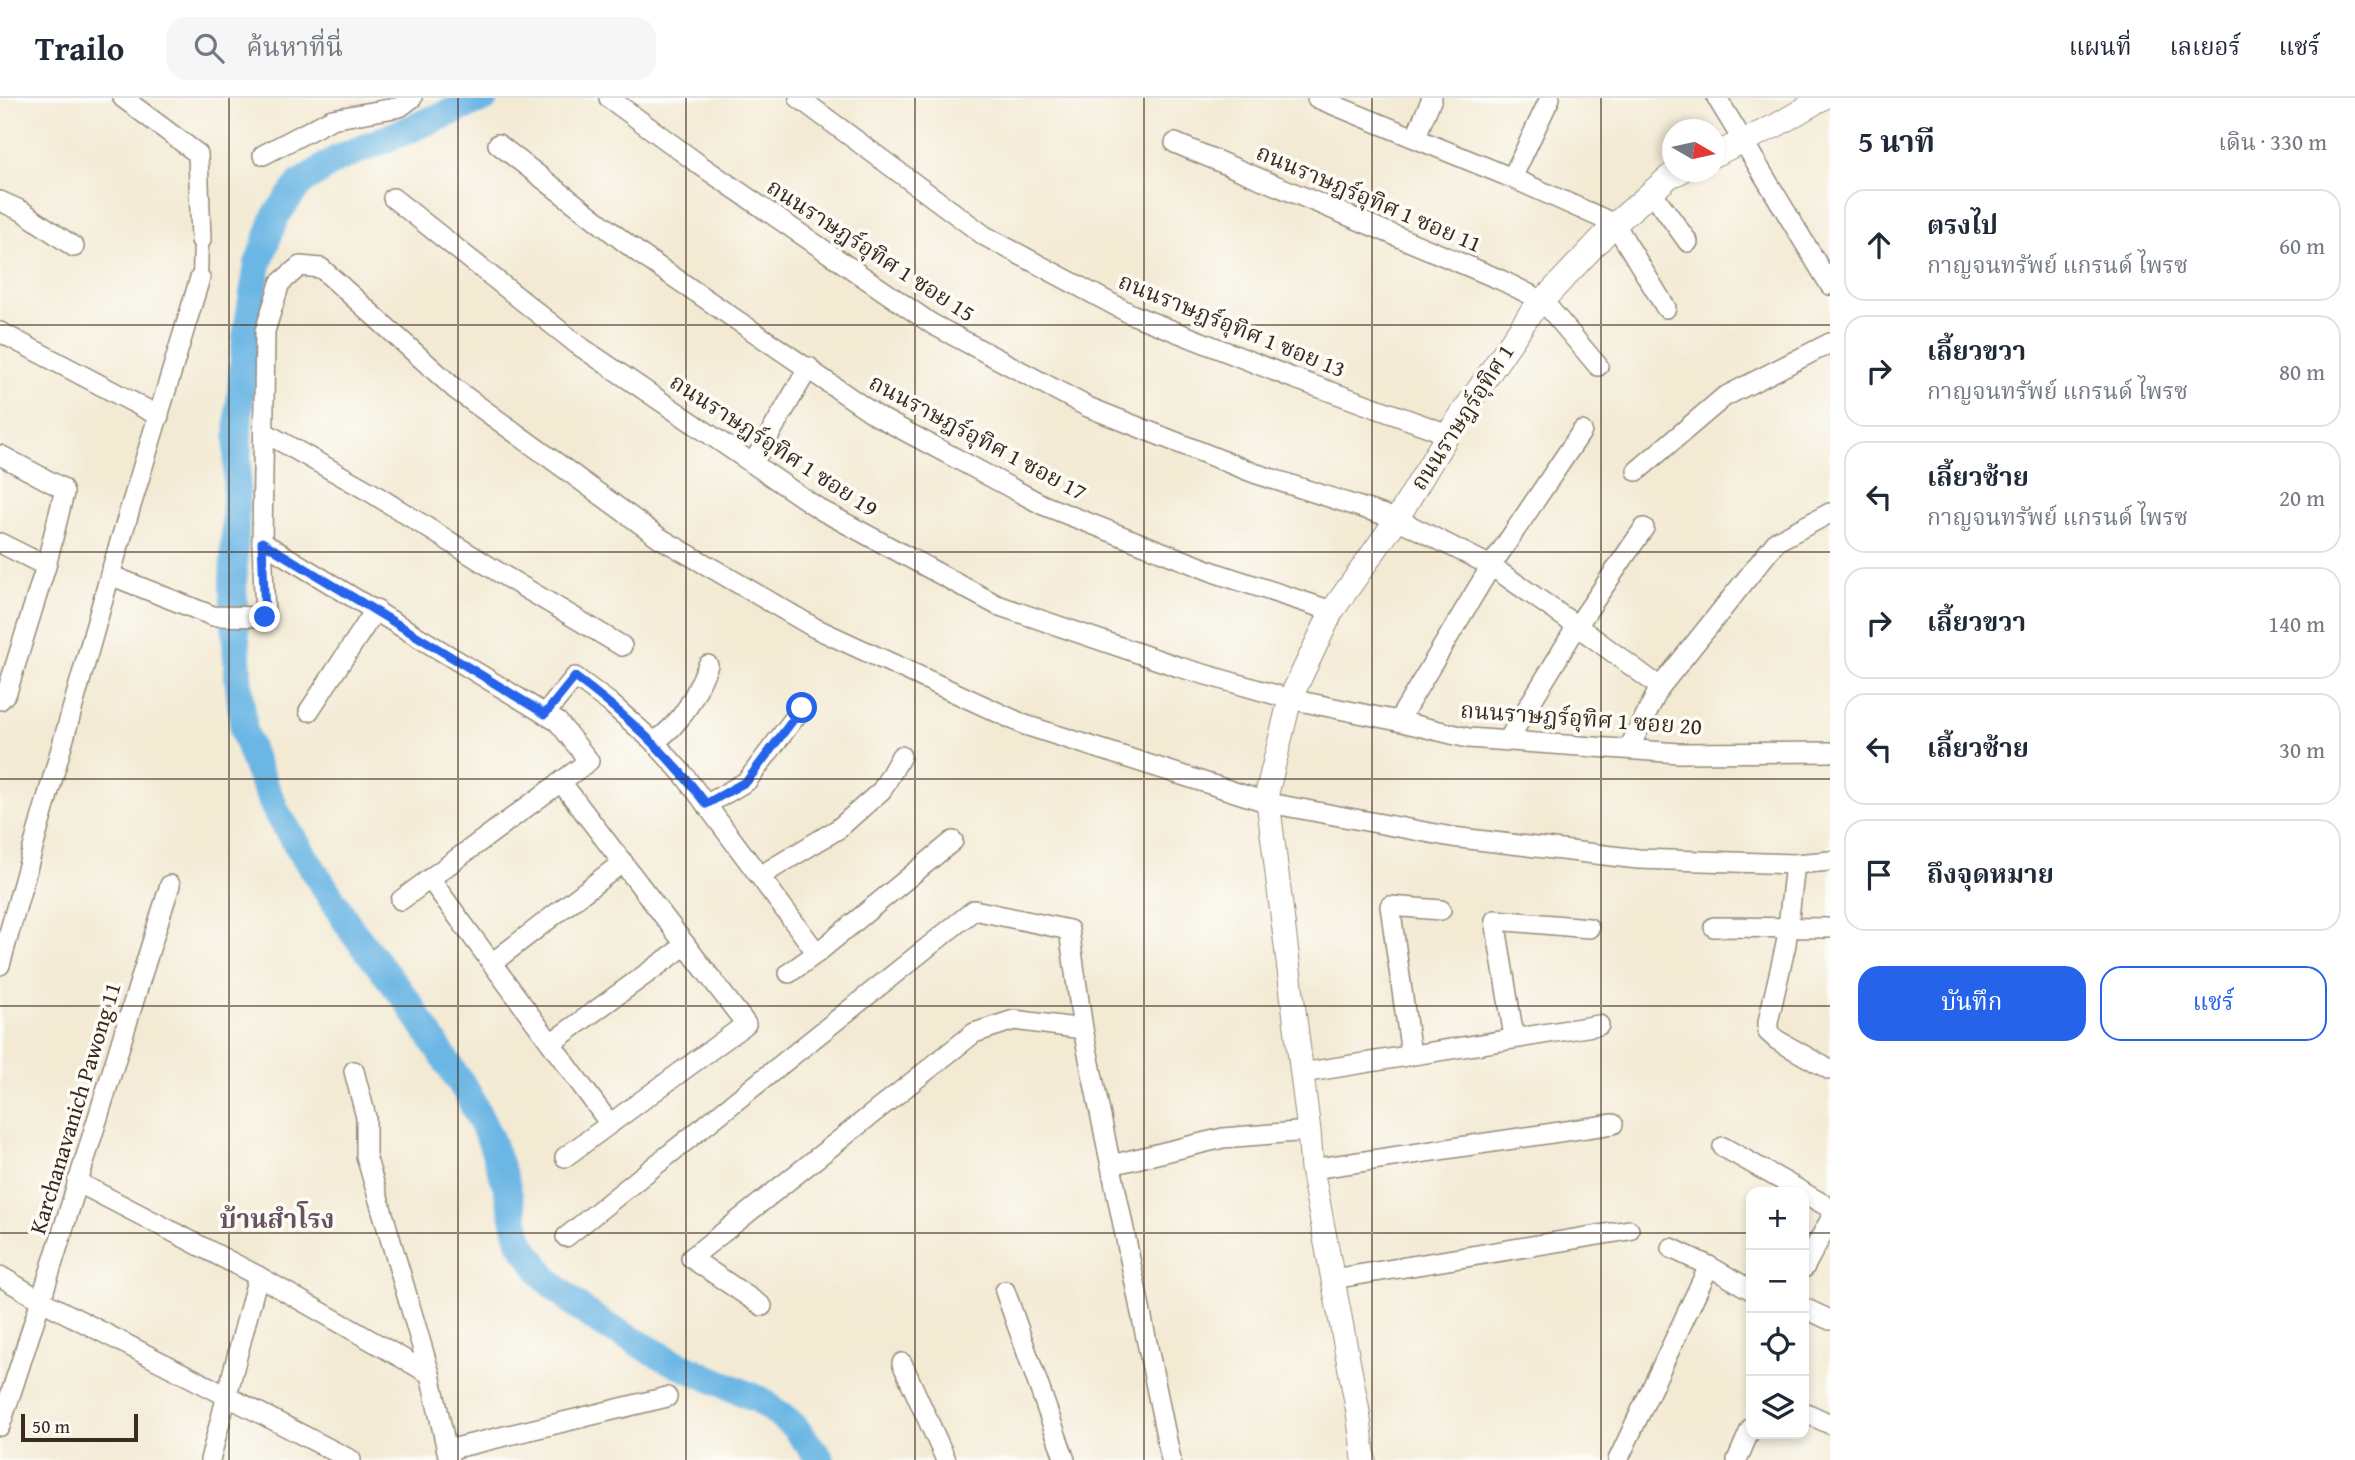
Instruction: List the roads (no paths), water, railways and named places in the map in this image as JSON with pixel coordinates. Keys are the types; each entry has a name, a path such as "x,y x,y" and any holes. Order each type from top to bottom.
{"street":[{"path":"0,965 6,922 200,278 198,154 123,98"},
{"path":"262,155 332,119 400,107 412,98"},
{"name":"ถนนราษฎร์อุทิศ 1 ซอย 15","path":"609,98 699,165 932,324 1076,401 1254,473 1397,519 1491,566 1660,687"},
{"name":"ถนนราษฎร์อุทิศ 1 ซอย 13","path":"799,98 985,236 1131,314 1290,377 1448,434"},
{"path":"1318,98 1512,178 1615,224 1666,308"},
{"path":"1415,138 1432,98"},
{"path":"1512,178 1550,98"},
{"path":"1717,98 1830,285"},
{"path":"1725,150 1777,125 1823,98"},
{"name":"ถนนราษฎร์อุทิศ 1 ซอย 11","path":"1175,143 1501,280 1543,301"},
{"name":"ถนนราษฎร์อุทิศ 1 ซอย 17","path":"498,144 640,254 877,416 1043,505 1216,573 1332,611"},
{"name":"ถนนราษฎร์อุทิศ 1","path":"1364,1460 1358,1412 1312,1169 1268,793 1290,699 1332,611 1397,519 1448,434 1530,314 1615,224 1663,182"},
{"path":"1651,192 1688,242"},
{"name":"ถนนราษฎร์อุทิศ 1 ซอย 19","path":"393,198 578,345 821,510 997,605 1179,667 1290,699"},
{"path":"0,201 22,211 74,247"},
{"path":"110,575 213,616 265,617 262,542 265,331 280,283 300,266 321,268 455,389 660,538 815,628 1025,725 1269,803 1452,837 1638,859 1795,864 1830,861"},
{"path":"1543,301 1598,366"},
{"path":"0,332 159,416"},
{"path":"1637,471 1724,397 1830,343"},
{"path":"753,463 809,367"},
{"path":"1398,721 1491,566 1582,431"},
{"path":"264,432 372,493 622,646"},
{"path":"0,455 62,488 64,493 46,566 7,692 0,700"},
{"path":"1629,748 1660,687 1777,541 1830,513"},
{"path":"1508,740 1577,625 1644,528"},
{"path":"262,542 558,722 589,761 401,900"},
{"path":"0,543 46,566"},
{"path":"309,711 376,610"},
{"path":"654,742 670,732 691,704 708,665"},
{"path":"545,714 575,677 610,703 654,742 684,775 817,953"},
{"name":"ถนนราษฎร์อุทิศ 1 ซอย 20","path":"1290,699 1468,738 1679,753 1830,752"},
{"path":"706,804 747,781 802,708"},
{"path":"760,876 838,829 882,790 901,756"},
{"path":"561,782 746,1024 565,1157"},
{"path":"789,973 953,841"},
{"path":"492,962 623,862"},
{"path":"1795,864 1788,927 1768,1031 1777,1040 1830,1070"},
{"path":"430,878 610,1124"},
{"name":"Karchanavanich Pawong 11","path":"0,1426 42,1301 170,885"},
{"path":"1411,1054 1390,906 1441,910"},
{"path":"566,1237 974,910 1069,930 1083,1029 1171,1460"},
{"path":"1514,1037 1494,920 1589,928"},
{"path":"1714,927 1830,928"},
{"path":"551,1043 686,945"},
{"path":"762,1307 691,1258 974,1033 1014,1020 1083,1029"},
{"path":"1302,1073 1598,1025"},
{"path":"354,1071 366,1117 366,1156 430,1374 448,1455 667,1398"},
{"path":"1312,1169 1613,1124"},
{"path":"1111,1165 1223,1138 1309,1131"},
{"path":"1723,1147 1793,1187"},
{"path":"77,1182 258,1276 430,1374"},
{"path":"1809,1196 1830,1208"},
{"path":"1809,1259 1830,1220"},
{"path":"1333,1279 1629,1230"},
{"path":"1671,1248 1746,1287"},
{"path":"1618,1460 1709,1266"},
{"path":"0,1276 42,1301 351,1460"},
{"path":"210,1460 258,1276"},
{"path":"1005,1291 1065,1460"},
{"path":"1809,1310 1830,1320"},
{"path":"902,1363 946,1460"},
{"path":"1809,1414 1830,1424"},
{"path":"1737,1460 1746,1439"}],"waterway":[{"path":"485,98 337,159 299,184 275,217 258,264 246,336 239,412 233,586 244,732 278,815 353,932 408,1002 468,1094 491,1141 506,1184 520,1241 546,1279 578,1307 603,1324 673,1362 760,1400 793,1425 821,1460"}],"district":[{"name":"บ้านสำโรง","path":"277,1219"}]}
